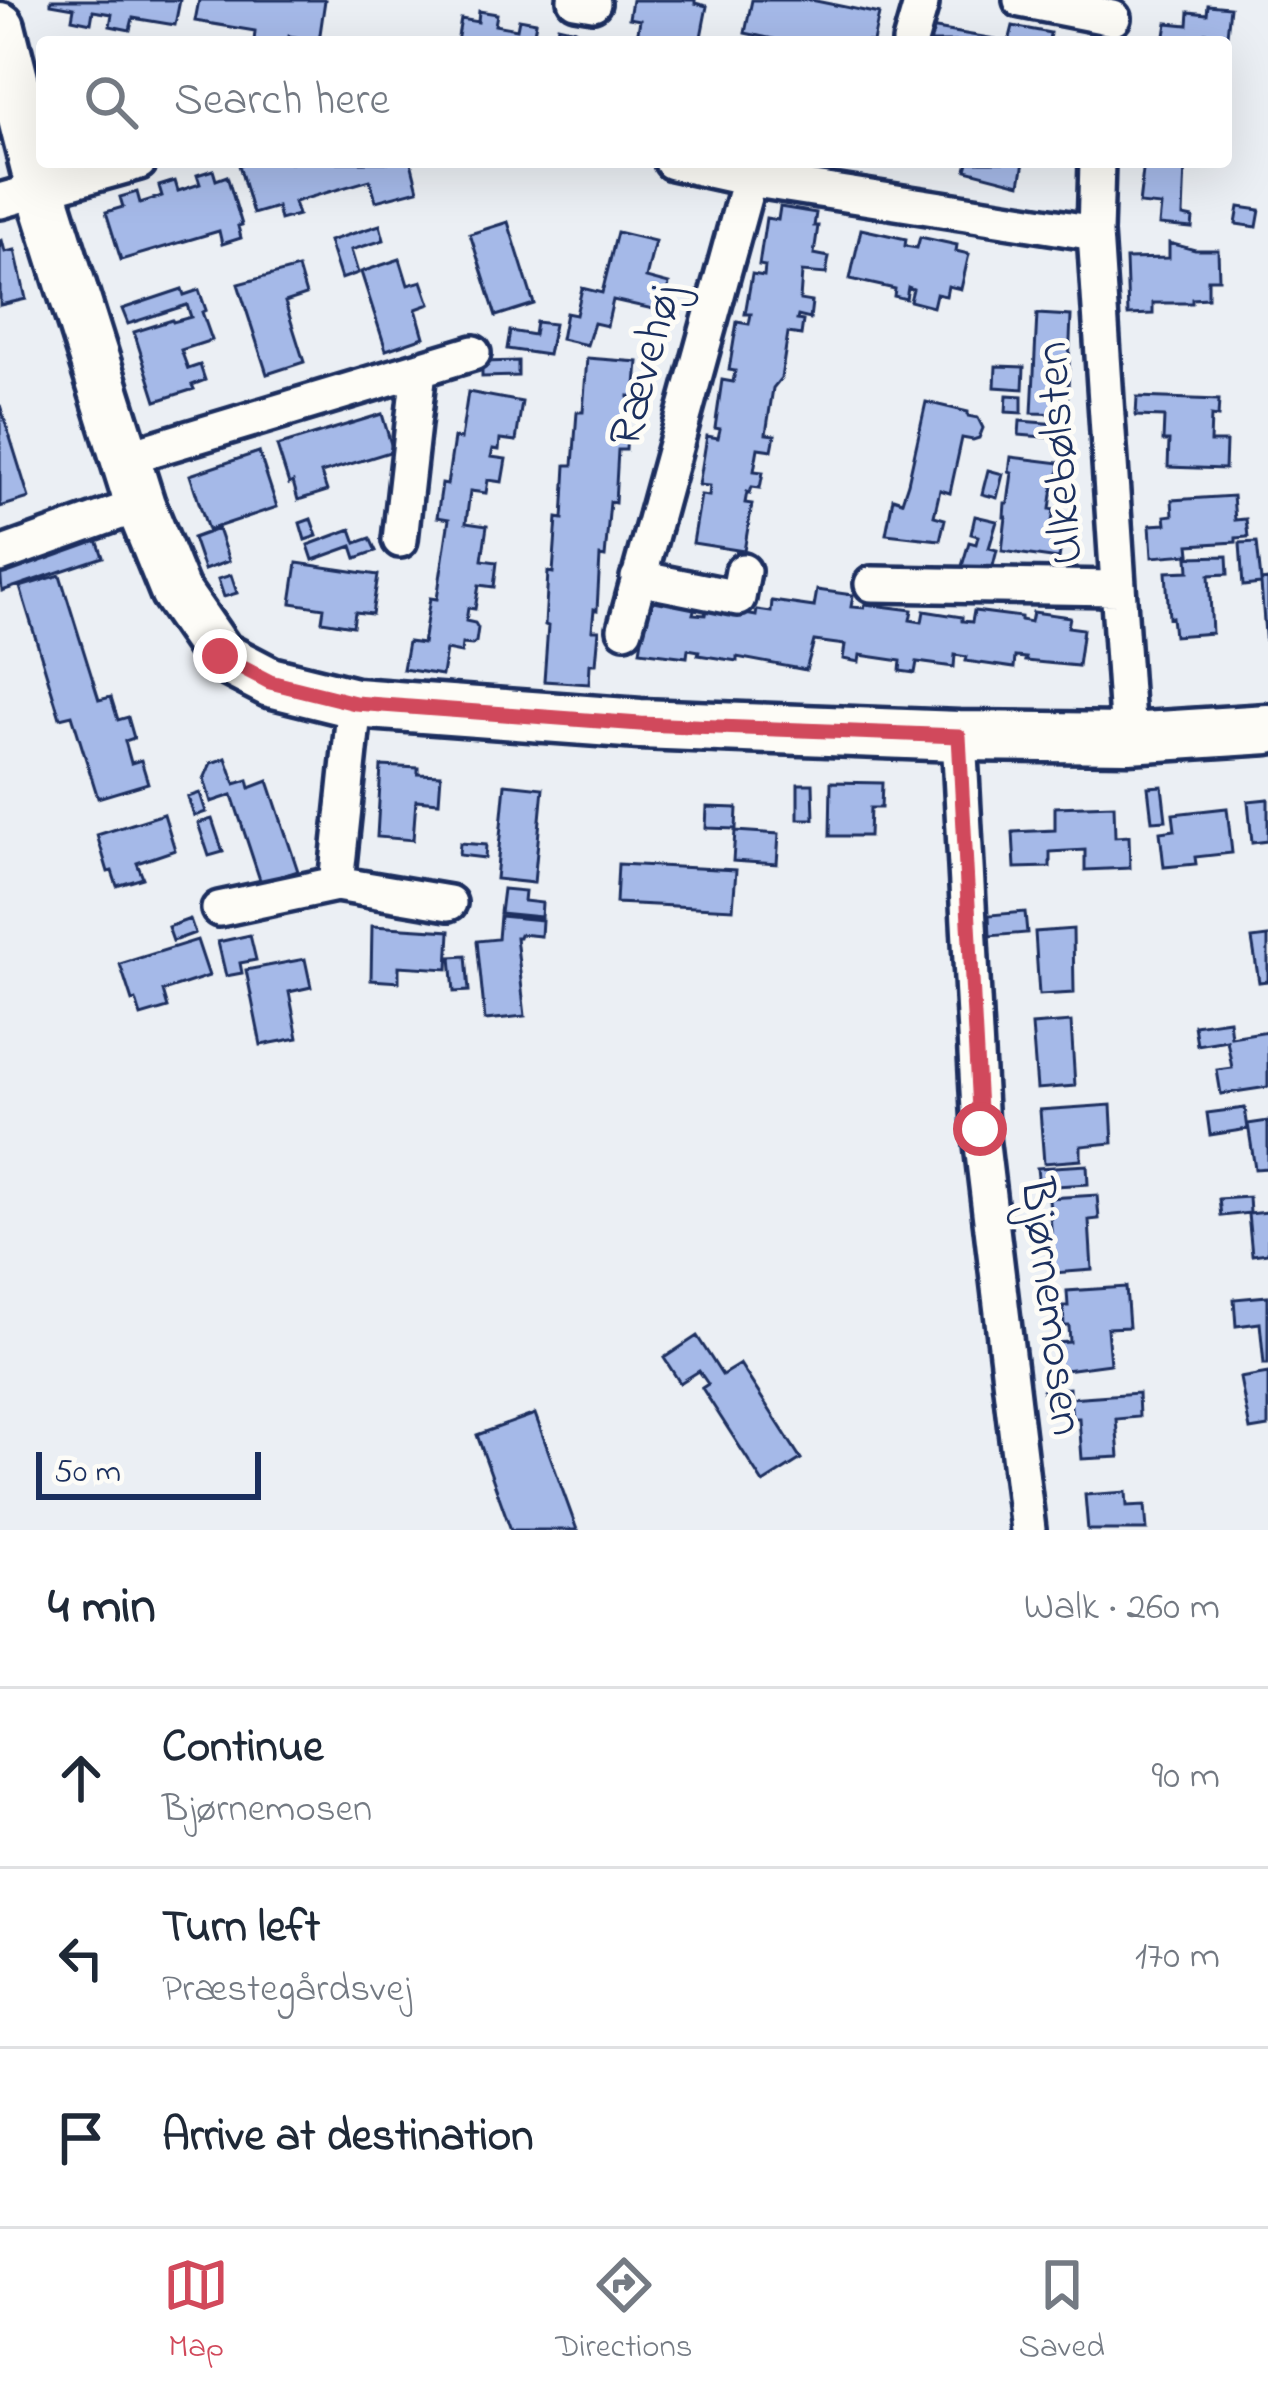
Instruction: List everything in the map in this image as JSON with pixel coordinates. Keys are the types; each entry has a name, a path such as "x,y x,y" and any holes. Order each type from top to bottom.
{"street":[{"path":"1021,0 1114,20"},
{"path":"912,36 921,1"},
{"path":"1,35 21,196 175,591 220,656 270,682 355,703 640,724 1127,738 1268,729"},
{"path":"21,196 118,168"},
{"path":"699,168 1095,233"},
{"name":"Ulkebølsten","path":"1097,168 1095,233 1127,738"},
{"name":"Rævehøj","path":"626,629 749,179"},
{"path":"127,458 473,352"},
{"path":"400,540 419,370"},
{"path":"0,555 140,505"},
{"path":"638,578 738,598 743,571"},
{"path":"872,584 1118,588"},
{"path":"336,884 355,703"},
{"name":"Bjørnemosen","path":"959,736 980,1129 1028,1530"},
{"path":"219,910 336,884 449,903"}],"building":[{"path":"51,0 180,0 175,25 133,18 130,30 110,26 112,14 93,11 91,23 72,19 74,8 51,4"},
{"path":"199,0 325,0 320,36 255,36 255,31 195,21"},
{"path":"632,0 695,0 707,6 701,36 637,36 640,20 629,18"},
{"path":"752,0 811,0 879,14 874,36 745,33"},
{"path":"1208,5 1230,7 1227,35 1165,36 1167,23 1188,25 1189,12 1207,14"},
{"path":"479,11 497,14 495,25 517,29 519,19 536,22 534,33 556,36 458,36 461,19 478,22"},
{"path":"558,26 575,30 574,36 556,36"},
{"path":"1013,26 1050,33 1050,36 1010,36"},
{"path":"930,28 977,36 929,36"},
{"path":"240,168 412,168 418,190 376,201 370,180 294,202 298,215 280,220 277,207 253,214"},
{"path":"966,168 1023,168 1020,184"},
{"path":"1143,168 1185,168 1183,216 1193,218 1192,228 1159,225 1161,206 1139,204"},
{"path":"213,170 216,180 227,176 242,225 238,226 241,238 222,244 219,231 121,260 106,212 123,207 120,197 137,192 140,203 162,196 159,186 175,181 178,191 200,184 197,175"},
{"path":"780,207 816,213 814,254 829,257 826,274 802,272 800,300 812,302 810,319 798,316 803,321 801,335 788,333 766,434 775,435 772,450 758,448 754,471 763,472 760,488 747,492 745,503 752,504 744,551 693,543 701,495 709,496 710,486 699,485 707,436 718,438 720,429 715,428 722,380 733,382 735,371 729,370 737,322 749,324 751,314 745,314 752,274 764,276 765,266 759,265 766,218 778,220"},
{"path":"1239,207 1260,210 1257,227 1236,224"},
{"path":"508,222 534,304 496,316 470,234"},
{"path":"380,225 384,240 351,250 358,273 341,279 329,241"},
{"path":"861,229 906,239 905,246 917,248 920,237 957,245 956,251 969,254 961,289 948,286 946,296 936,294 933,307 910,301 913,289 908,287 906,299 894,296 895,289 850,279"},
{"path":"617,232 655,241 646,278 669,284 662,311 613,300 607,326 594,323 587,345 561,339 566,313 576,315 582,288 602,293"},
{"path":"0,241 5,252 15,250 26,299 0,305"},
{"path":"1169,243 1218,250 1219,279 1208,279 1208,298 1153,303 1153,314 1128,315 1126,259 1169,258"},
{"path":"400,259 408,285 422,281 430,304 416,309 424,337 386,350 361,272"},
{"path":"298,268 306,295 285,302 304,362 267,374 238,284"},
{"path":"182,289 184,295 199,290 206,310 202,312 212,340 181,350 188,369 200,365 205,380 192,385 194,389 156,401 134,332 191,317 187,305 128,324 122,309"},
{"path":"1037,314 1071,316 1067,414 1032,413"},
{"path":"536,322 554,324 548,355 507,349 510,331 534,335"},
{"path":"587,358 638,362 635,397 629,396 626,450 618,450 615,503 610,502 605,557 600,556 592,630 599,630 589,684 544,681 548,572 553,573 557,518 563,519 566,465 573,465 577,412 583,412"},
{"path":"518,361 518,376 482,377 482,362"},
{"path":"996,366 1024,367 1023,389 995,387"},
{"path":"468,392 522,402 516,441 500,439 499,450 493,449 491,457 506,459 502,482 488,480 486,493 470,491 466,523 487,526 482,560 497,562 494,587 479,585 475,609 468,608 466,621 478,628 476,642 462,644 461,653 446,650 442,675 403,669 408,642 423,644 430,598 437,599 449,519 437,517 454,438 461,439"},
{"path":"1007,395 1022,396 1022,413 1006,412"},
{"path":"1137,397 1219,400 1218,417 1211,416 1210,442 1226,442 1225,469 1168,467 1164,417 1136,416"},
{"path":"926,402 968,412 983,428 979,438 962,438 950,493 940,490 934,516 945,519 940,540 886,534 893,498 902,501 908,483"},
{"path":"0,405 29,498 0,507"},
{"path":"382,414 393,451 321,473 327,491 298,500 277,446"},
{"path":"1020,421 1057,424 1056,438 1019,435"},
{"path":"259,452 277,507 208,530 190,475"},
{"path":"1011,457 1060,463 1050,509 1054,510 1052,522 1064,523 1059,559 1002,551"},
{"path":"988,470 1003,474 997,498 982,494"},
{"path":"1233,496 1235,520 1246,519 1248,537 1189,545 1190,554 1152,557 1150,525 1166,524 1165,516 1173,515 1172,500"},
{"path":"975,516 997,521 989,548 997,550 991,574 962,566 969,542 976,544 978,536 971,534"},
{"path":"311,519 317,536 305,540 300,523"},
{"path":"218,529 229,561 204,570 193,538"},
{"path":"351,529 356,543 370,538 376,551 356,558 352,546 313,560 308,545"},
{"path":"95,534 103,557 2,591 0,566"},
{"path":"1257,542 1261,581 1268,580 1268,647 1261,584 1243,586 1240,543"},
{"path":"1227,556 1228,574 1209,575 1212,633 1174,636 1166,572 1189,571 1188,557"},
{"path":"297,563 378,575 372,614 355,612 353,626 322,621 324,608 291,603"},
{"path":"60,575 99,700 111,697 118,720 128,717 134,738 125,741 131,763 141,760 148,783 98,798 72,715 60,718 20,587"},
{"path":"231,575 237,593 224,597 218,579"},
{"path":"817,590 853,595 851,607 864,608 865,604 912,610 910,620 922,622 924,611 972,622 974,611 1031,622 1033,612 1070,617 1068,627 1083,629 1078,666 1015,657 1014,668 955,655 954,667 917,662 915,673 900,671 901,661 860,655 859,662 843,659 845,645 814,641 806,670 698,655 699,651 688,649 687,657 640,651 648,600 695,606 693,614 705,615 707,605 756,616 757,610 771,612 772,601 814,607"},
{"path":"226,758 235,784 248,780 250,788 268,781 298,871 261,883 232,795 211,802 204,779 211,763"},
{"path":"381,766 441,775 439,802 416,800 413,840 377,837"},
{"path":"831,782 882,783 881,808 870,808 869,836 830,836"},
{"path":"505,784 543,788 534,883 496,879"},
{"path":"798,784 813,784 814,819 798,819"},
{"path":"1162,786 1166,820 1152,821 1148,787"},
{"path":"200,793 206,812 194,816 188,797"},
{"path":"1268,799 1268,841 1252,843 1248,801"},
{"path":"1114,805 1115,837 1129,836 1130,868 1085,870 1085,850 1050,852 1050,867 1015,868 1013,832 1055,830 1055,807"},
{"path":"707,807 737,808 736,829 706,828"},
{"path":"1227,808 1232,853 1164,867 1160,832 1175,830 1173,814"},
{"path":"164,814 175,850 137,863 143,878 117,886 97,835"},
{"path":"212,819 223,852 209,856 198,823"},
{"path":"735,831 779,834 777,864 733,861"},
{"path":"460,843 486,845 485,858 459,855"},
{"path":"618,864 736,870 733,909 616,903"},
{"path":"503,889 525,891 524,901 542,903 541,917 500,913"},
{"path":"1025,912 1027,933 990,936 989,915"},
{"path":"500,916 542,920 541,936 516,937 525,1016 485,1020 477,941 498,939"},
{"path":"190,919 195,933 173,941 168,927"},
{"path":"372,926 450,931 448,969 399,966 399,982 371,980"},
{"path":"1073,929 1074,993 1039,995 1035,932"},
{"path":"250,935 256,960 240,963 242,973 226,976 218,942"},
{"path":"1268,937 1268,981 1259,982 1252,939"},
{"path":"197,940 209,976 163,991 168,1008 141,1016 120,964"},
{"path":"466,956 469,991 454,992 451,957"},
{"path":"305,959 311,987 289,992 298,1038 261,1045 246,970"},
{"path":"1229,1020 1231,1037 1268,1031 1268,1087 1221,1094 1217,1070 1232,1068 1227,1040 1197,1045 1194,1025"},
{"path":"1071,1022 1075,1086 1037,1089 1032,1025"},
{"path":"1111,1105 1113,1143 1081,1146 1081,1160 1044,1163 1040,1110"},
{"path":"1245,1108 1248,1129 1210,1135 1207,1113"},
{"path":"1268,1121 1268,1168 1255,1169 1248,1124"},
{"path":"1087,1165 1088,1184 1039,1187 1037,1168"},
{"path":"1097,1195 1099,1219 1089,1220 1092,1270 1054,1273 1049,1198"},
{"path":"1249,1197 1250,1213 1221,1216 1219,1199"},
{"path":"1268,1212 1268,1253 1252,1255 1248,1214"},
{"path":"1126,1287 1129,1327 1107,1328 1110,1364 1057,1371 1055,1343 1070,1342 1069,1326 1064,1326 1067,1291"},
{"path":"1268,1296 1268,1364 1264,1364 1260,1323 1236,1326 1234,1299"},
{"path":"697,1336 722,1375 740,1364 801,1459 763,1483 702,1388 708,1384 699,1371 680,1383 664,1358"},
{"path":"1268,1373 1268,1427 1250,1430 1240,1378"},
{"path":"1069,1388 1070,1408 1045,1409 1043,1390"},
{"path":"1138,1393 1139,1417 1116,1419 1119,1457 1082,1459 1079,1418 1072,1418 1070,1398"},
{"path":"535,1414 577,1530 511,1530 477,1435"},
{"path":"1126,1492 1127,1506 1145,1505 1147,1530 1088,1530 1085,1495"}],"route":[{"path":"220,656 270,682 355,703 640,724 959,736 980,1129"}]}
